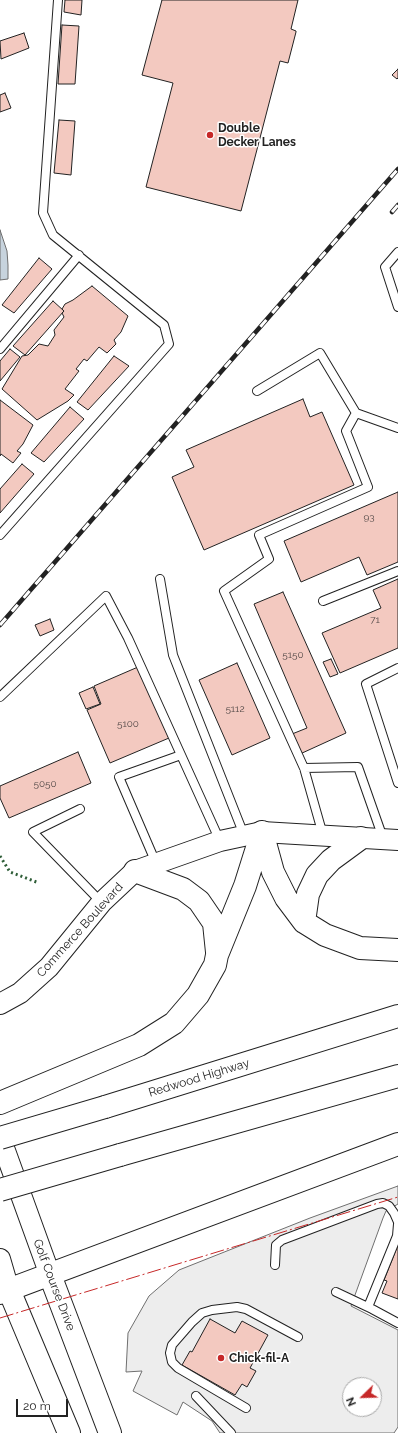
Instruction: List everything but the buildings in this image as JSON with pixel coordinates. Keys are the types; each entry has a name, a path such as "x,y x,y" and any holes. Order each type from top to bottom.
{"main road":[{"path":"253,834 286,898 304,922 325,935 360,948 398,950"},
{"path":"0,1103 139,1045 174,1023 198,995 215,965 217,955 245,886 253,834"},
{"path":"304,922 308,894 316,875 331,860 361,838"},
{"path":"135,871 183,888 200,901 214,923 217,955"},
{"name":"Redwood Highway","path":"0,1137 105,1107 398,1016"},
{"path":"0,1190 398,1076"},
{"path":"69,1433 5,1291 398,1144"},
{"name":"Golf Course Drive","path":"50,1274 110,1433"}],"street":[{"name":"Commerce Boulevard","path":"0,1004 20,992 49,967 102,902 135,871 220,841 253,834 394,838"},
{"name":"Golf Course Drive","path":"0,1137 50,1274"},
{"path":"0,1259 5,1291"}],"lane":[{"path":"0,536 169,344 164,325 53,235 43,213 58,0"},
{"path":"398,252 386,267 398,307"},
{"path":"0,349 79,256"},
{"path":"257,391 320,353 356,413 398,428"},
{"path":"324,836 304,768 224,590 268,559 259,535 368,487 346,431 356,413"},
{"path":"323,600 398,571"},
{"path":"160,578 173,655 253,834"},
{"path":"0,697 106,596 128,638 220,841"},
{"path":"398,668 366,684 398,783"},
{"path":"156,864 119,777 182,755"},
{"path":"304,768 358,767 394,838"},
{"path":"80,809 33,832 102,902"},
{"path":"275,1265 276,1245 282,1240 383,1203 389,1206 394,1213 398,1223 397,1236 368,1307"},
{"path":"336,1292 398,1323"},
{"path":"246,1408 178,1368 172,1362 170,1353 172,1345 202,1313 212,1310 237,1307 246,1309 298,1337"},
{"path":"196,1396 231,1433"}],"shaded area":[{"path":"0,230 7,251 8,279 0,280"},
{"path":"398,1186 398,1204 386,1211 351,1306 398,1330 398,1427 394,1433 220,1433 212,1421 183,1402 177,1415 133,1391 142,1371 126,1372 128,1333 149,1296 179,1270 310,1218"}],"railway":[{"path":"0,625 398,169"},
{"path":"392,212 398,205"}],"hedge":[{"path":"0,856 10,872 39,883"}],"power":[{"path":"0,1318 398,1197"}],"place":[{"name":"Double Decker Lanes","path":"210,135"},
{"name":"Chick-fil-A","path":"221,1358"}]}
